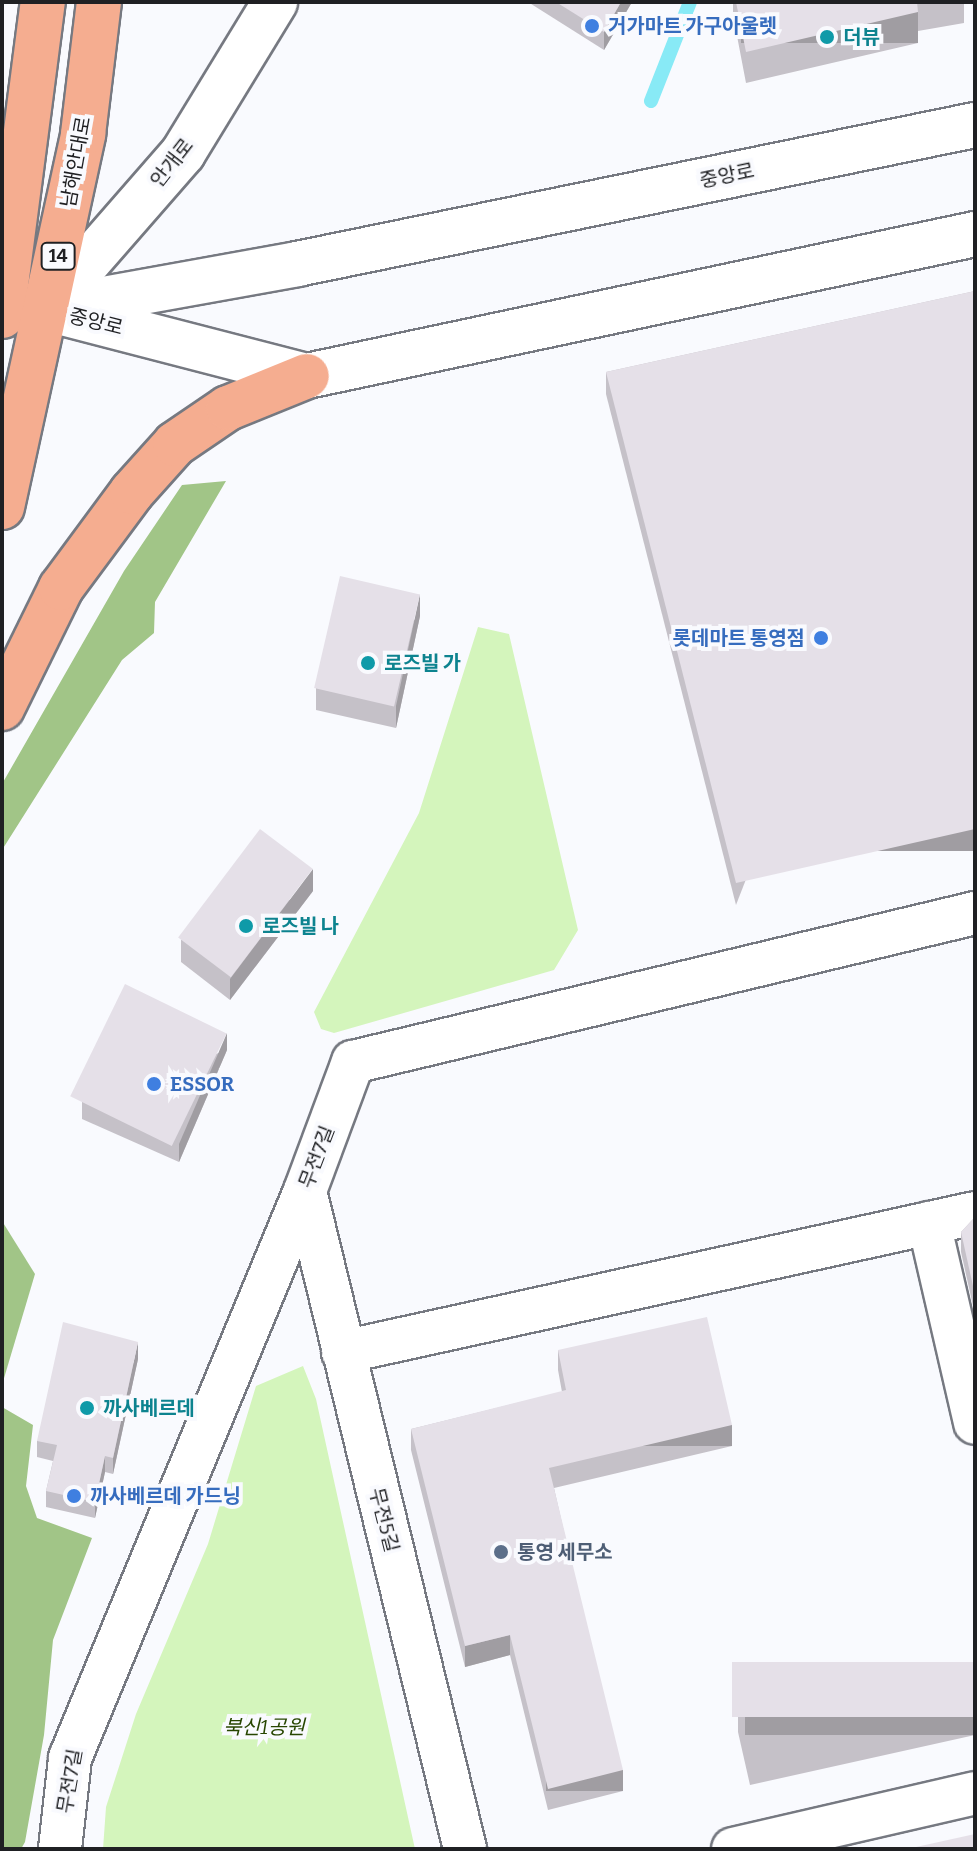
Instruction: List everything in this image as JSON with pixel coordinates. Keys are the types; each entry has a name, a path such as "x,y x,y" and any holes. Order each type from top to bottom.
{"main road":[{"name":"14","path":"2,316 43,2"},
{"name":"남해안대로","path":"2,507 83,134 99,2"},
{"path":"2,708 61,588 132,492 175,444 228,408 307,376"}],"street":[{"name":"안개로","path":"47,309 183,153 275,2"},
{"name":"중앙로","path":"47,309 297,264 975,125"},
{"name":"중앙로","path":"47,309 307,376 975,234"},
{"name":"무전7길","path":"60,1849 70,1758 305,1191 353,1062 975,913"},
{"name":"무전5길","path":"305,1191 465,1849"},
{"path":"343,1352 975,1213"},
{"path":"929,1223 975,1423"},
{"path":"733,1849 975,1793"}],"green space":[{"path":"226,481 155,602 154,633 122,660 2,850 2,784 124,571 182,485"},
{"path":"478,627 509,634 578,930 554,970 334,1033 321,1029 314,1012 419,813"},
{"path":"2,1221 35,1274 2,1385"},
{"name":"북신1공원","path":"303,1366 316,1399 415,1849 103,1849 106,1807 136,1714 208,1544 256,1386"},
{"path":"2,1407 33,1425 26,1486 37,1518 92,1538 53,1640 44,1735 25,1842 21,1849 2,1849"}],"building":[{"path":"556,2 621,2 604,32"},
{"path":"736,2 917,2 918,12 746,52"},
{"name":"롯데마트 통영점","path":"975,291 975,829 736,883 606,372"},
{"name":"로즈빌 가","path":"340,576 420,594 394,706 314,688"},
{"name":"로즈빌 나","path":"260,829 313,869 231,977 178,938"},
{"name":"ESSOR","path":"125,984 227,1034 172,1146 70,1096"},
{"path":"975,1217 975,1295 961,1232"},
{"path":"707,1317 732,1425 549,1468 623,1770 548,1789 510,1635 465,1646 411,1429 566,1390 558,1350"},
{"name":"까사베르데","path":"63,1322 138,1342 113,1458 105,1456 95,1502 46,1491 57,1445 37,1441"},
{"path":"732,1662 975,1662 975,1717 732,1717"},
{"path":"975,1834 975,1849 907,1849"}],"waterway":[{"path":"651,101 690,2"}],"place":[{"name":"거가마트 가구아울렛","path":"592,26"},
{"name":"더뷰","path":"827,37"},
{"name":"롯데마트 통영점","path":"821,638"},
{"name":"로즈빌 가","path":"368,663"},
{"name":"로즈빌 나","path":"246,926"},
{"name":"ESSOR","path":"154,1084"},
{"name":"까사베르데","path":"87,1408"},
{"name":"까사베르데 가드닝","path":"74,1496"},
{"name":"통영 세무소","path":"501,1552"}]}
